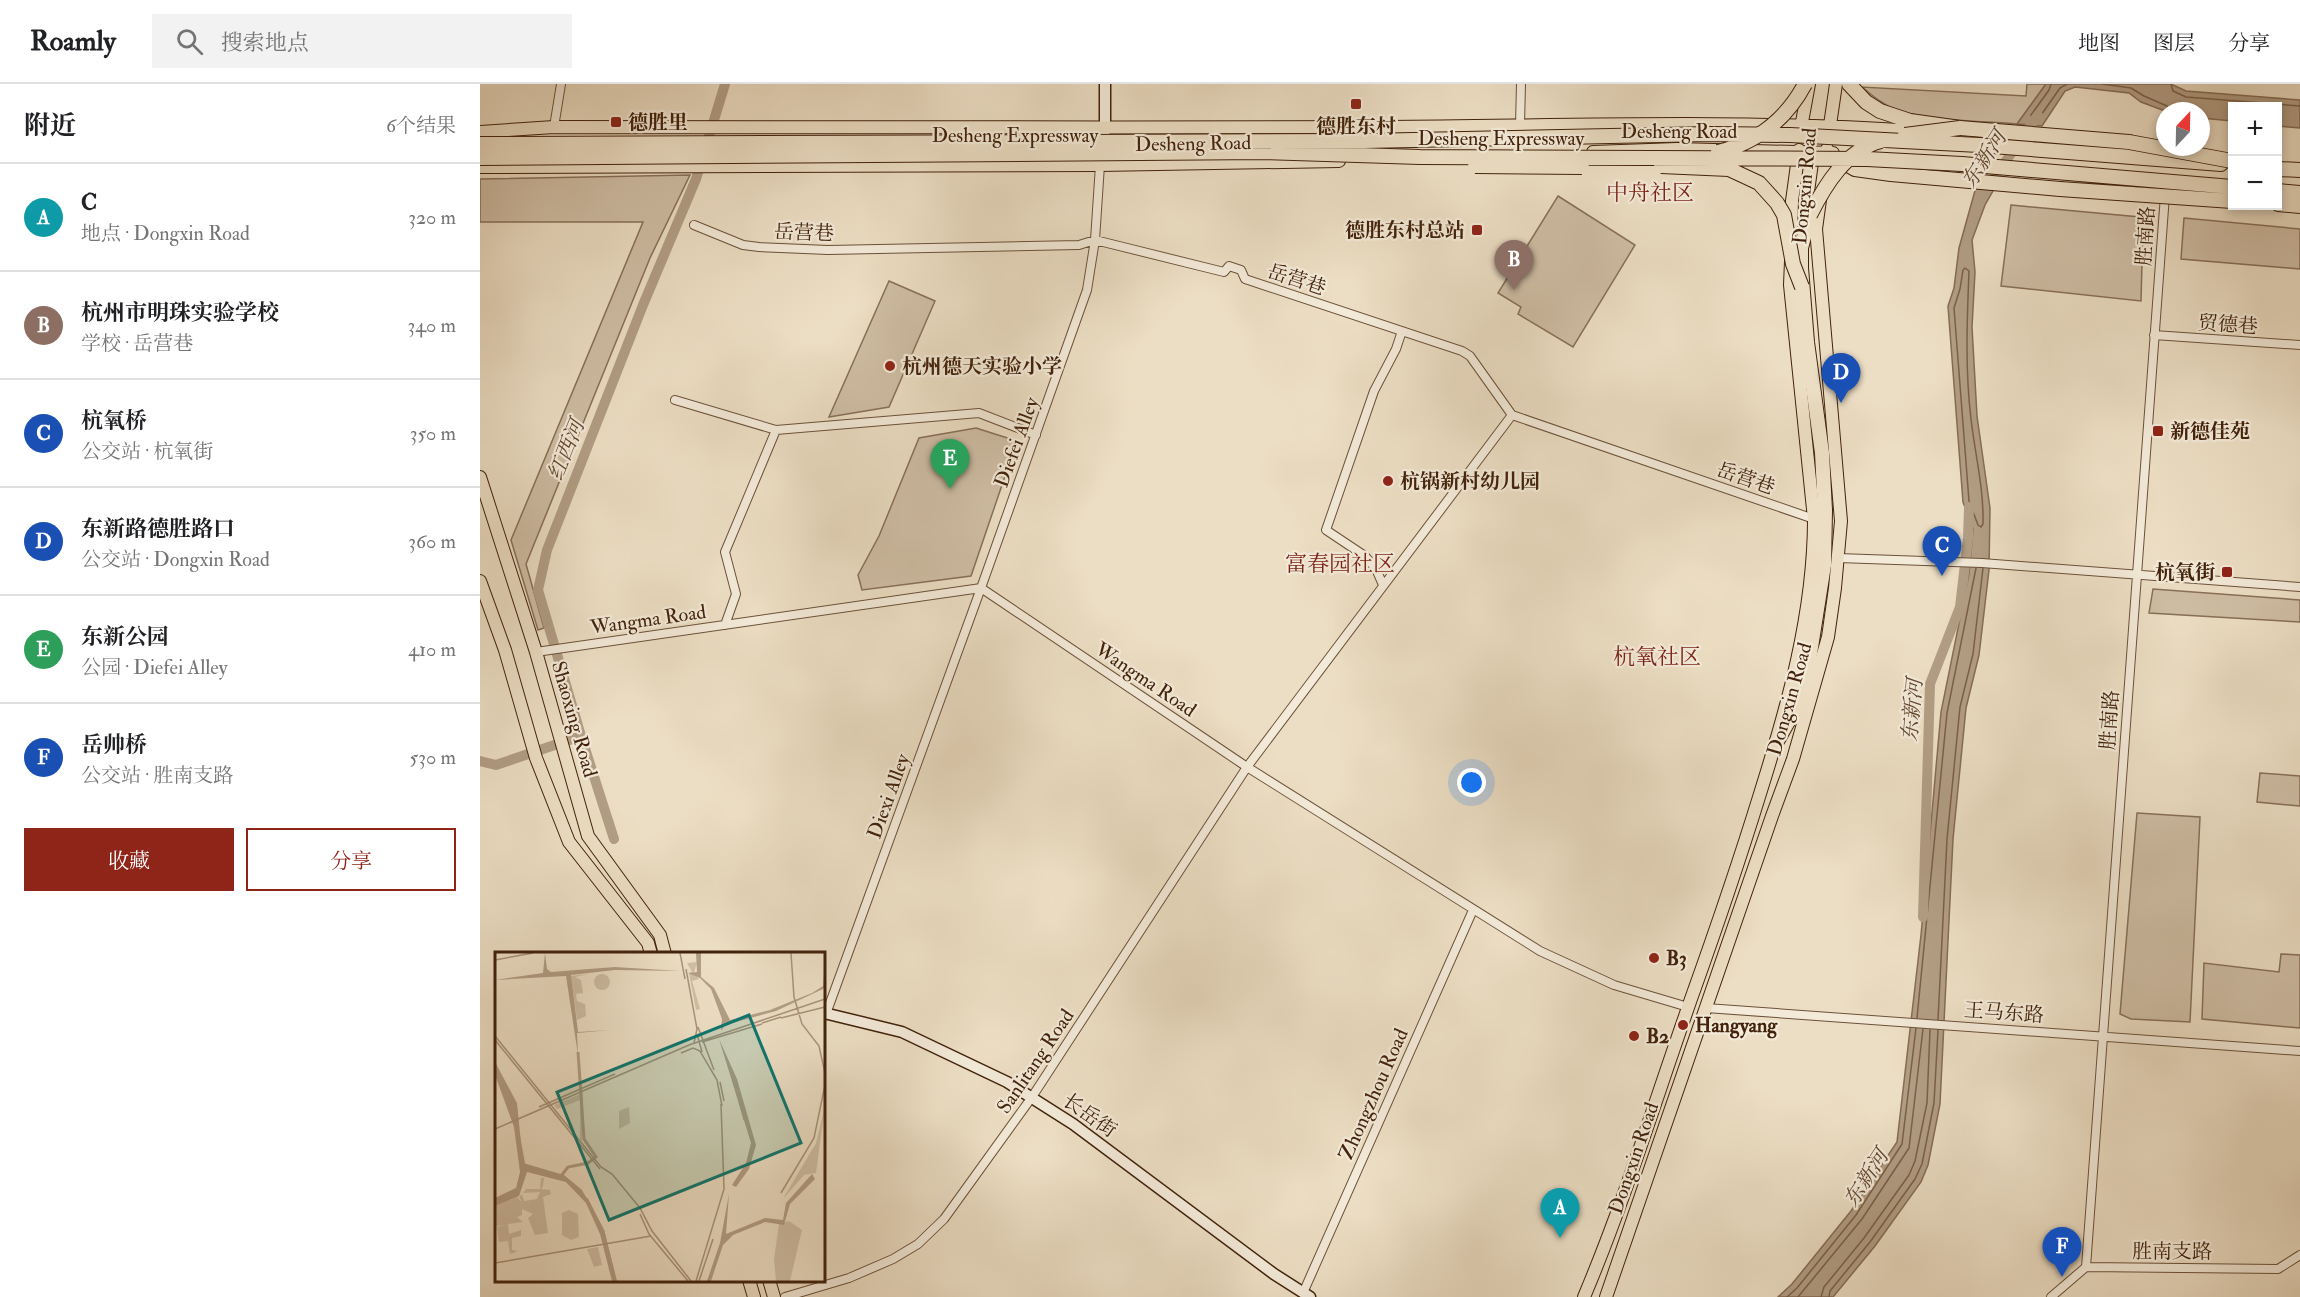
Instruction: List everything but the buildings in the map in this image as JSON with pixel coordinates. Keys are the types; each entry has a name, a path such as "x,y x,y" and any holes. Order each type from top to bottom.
{"highway":[{"path":"1673,166 1737,147 1759,137 1792,104 1807,84"},
{"path":"1849,84 1866,102 1893,117 1960,128 2129,142 2228,162"},
{"path":"1777,741 1794,711 1806,679 1824,565 1824,491 1802,287 1801,248 1804,234 1818,199 1841,166 1854,154 1871,144 1901,136 1960,128"},
{"name":"Desheng Expressway","path":"480,144 1364,141 1710,134 1790,135 1979,145 2228,163"},
{"name":"Desheng Expressway","path":"480,158 1264,152 1420,157 1867,159 1962,164 2228,187"},
{"path":"1827,152 1855,169 1891,174 2228,201"},
{"path":"1420,157 1452,166 1673,166 1729,169 1751,178 1766,189 1784,215 1793,264 1802,287"},
{"path":"2282,169 2300,168"},
{"path":"2282,191 2300,193"},
{"path":"2282,204 2300,206"}],"main road":[{"name":"Dongxin Road","path":"1584,1297 1735,874 1777,741 1801,640 1814,547 1814,519 1790,285 1792,201 1807,84"},
{"name":"Dongxin Road","path":"1606,1297 1793,759 1827,637 1841,521 1816,229 1836,84"},
{"name":"Desheng Road","path":"480,132 554,127 1105,128 1693,123 1829,125 2228,157"},
{"name":"Desheng Road","path":"480,167 1100,165 1398,160 1677,149 1890,154 2228,181"},
{"path":"2282,164 2300,168"},
{"path":"2282,185 2300,186"},
{"name":"Shaoxing Road","path":"480,477 536,652 588,836 660,935 664,952"},
{"path":"480,581 505,650 536,758 569,842 648,944 650,952"},
{"path":"749,1282 754,1297"},
{"path":"769,1282 774,1297"}],"street":[{"path":"554,127 561,84"},
{"path":"1100,165 1105,128 1105,84"},
{"path":"1520,125 1521,84"},
{"name":"Diefei Alley","path":"981,588 1087,290 1095,240 1100,165"},
{"name":"胜南路","path":"2086,1267 2166,176"},
{"name":"岳营巷","path":"694,225 743,245 828,250 1079,245 1095,240 1224,272 1229,266 1241,270 1245,279 1470,356 1512,415 1814,519"},
{"path":"1383,585 1376,569 1365,556 1326,530 1374,391 1396,349 1402,331"},
{"name":"贸德巷","path":"2154,335 2300,345"},
{"path":"675,400 776,430 979,413 1036,435"},
{"name":"Sanlitang Road","path":"785,1297 849,1278 893,1259 931,1234 944,1219 1032,1097 1247,767 1512,415"},
{"path":"725,625 736,594 726,552 776,430"},
{"path":"1838,558 1982,563 2300,587"},
{"name":"Wangma Road","path":"536,652 981,588 1247,767 1473,910 1559,961 1614,985 1688,1007"},
{"name":"Diexi Alley","path":"825,1014 981,588"},
{"name":"Zhongzhou Road","path":"1306,1295 1473,910"},
{"name":"王马东路","path":"1706,1008 2300,1051"},
{"name":"长岳街","path":"825,1014 902,1032 1007,1082 1073,1124 1274,1274 1306,1295"},
{"name":"胜南支路","path":"2086,1267 2278,1269 2300,1255"},
{"path":"2051,1297 2086,1267"}],"shaded area":[{"path":"2027,84 2046,84 2017,124 1910,114 1887,106 1862,87 2026,96"},
{"path":"690,175 650,258 526,564 544,628 538,630 511,540 643,222 480,222 480,179"},
{"path":"1558,196 1635,245 1573,347 1518,314 1521,307 1498,293"},
{"path":"2011,205 2140,217 2143,225 2141,301 2001,286"},
{"path":"2184,218 2300,229 2300,269 2181,259"},
{"path":"889,281 935,301 889,407 829,417"},
{"path":"976,428 1017,441 971,576 862,590 858,575 879,536 919,438"},
{"path":"2153,589 2300,600 2300,622 2149,613"},
{"path":"2260,773 2300,776 2300,806 2257,802"},
{"path":"2137,813 2200,817 2190,1022 2131,1019 2120,1014"},
{"path":"2281,954 2300,955 2300,1028 2202,1019 2204,963 2279,972"}],"water":[{"path":"2046,84 2171,84 2186,91 2300,100 2300,128 2282,126 2282,102 2228,102 2228,121 2210,119 2210,102 2156,102 2156,108 2141,102 2129,93 2075,87 2065,91 2042,126 2017,124"},
{"path":"1976,187 1994,189 1985,205 1972,240 1975,272 1972,327 1977,416 1990,508 1989,570 1979,655 1966,708 1953,839 1940,1104 1928,1165 1921,1182 1875,1246 1833,1297 1778,1297 1792,1284 1851,1211 1897,1142 1921,935 1941,712 1969,574 1973,529 1963,502 1948,306 1954,288 1959,248"}],"waterway":[{"name":"红西河","path":"480,761 496,765 581,736 538,590 547,550 643,305 696,179 725,84"},
{"name":"东新河","path":"1987,188 2038,115"},
{"name":"东新河","path":"1923,917 1930,684 1960,607 1969,507"},
{"path":"581,736 614,839"}],"place":[{"name":"德胜东村","path":"1356,104"},
{"name":"德胜里","path":"616,122"},
{"name":"德胜东村总站","path":"1477,230"},
{"name":"杭州市明珠实验学校","path":"1514,290"},
{"name":"杭州德天实验小学","path":"890,366"},
{"name":"东新路德胜路口","path":"1841,403"},
{"name":"新德佳苑","path":"2158,431"},
{"name":"杭锅新村幼儿园","path":"1388,481"},
{"name":"东新公园","path":"950,489"},
{"name":"杭氧街","path":"2227,572"},
{"name":"杭氧桥","path":"1942,576"},
{"name":"B3","path":"1654,958"},
{"name":"Hangyang","path":"1683,1025"},
{"name":"B2","path":"1634,1036"},
{"name":"C","path":"1560,1238"},
{"name":"岳帅桥","path":"2062,1277"}],"district":[{"name":"中舟社区","path":"1650,192"},
{"name":"富春园社区","path":"1340,563"},
{"name":"杭氧社区","path":"1657,656"}]}
